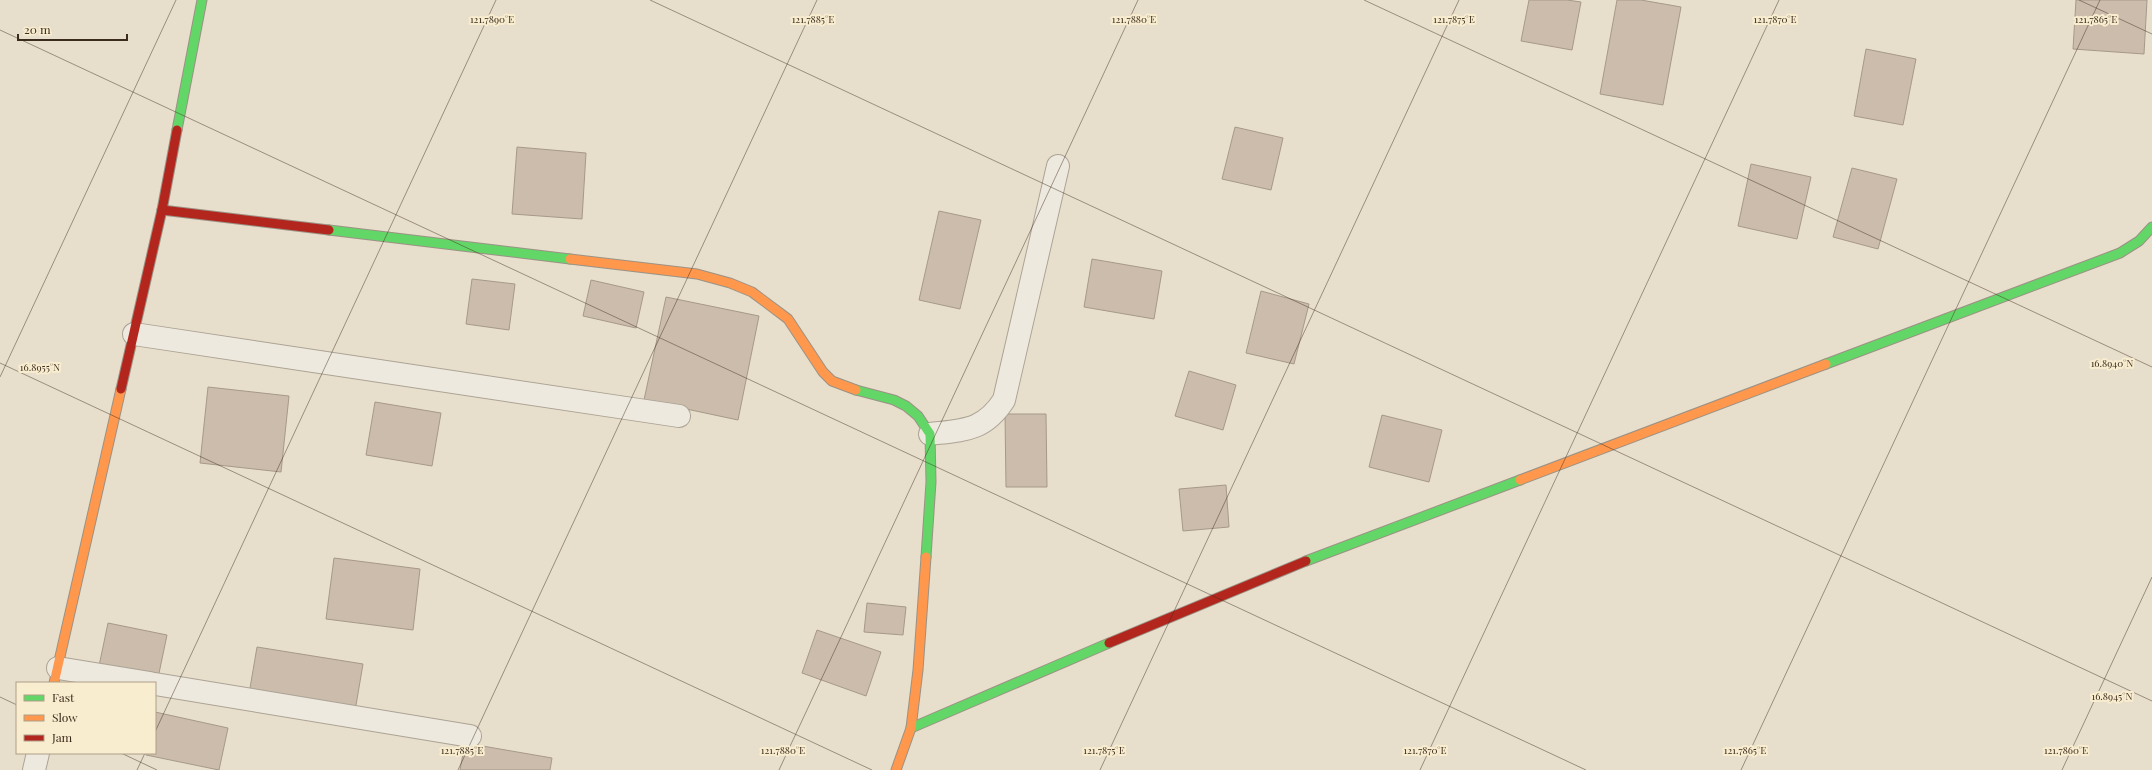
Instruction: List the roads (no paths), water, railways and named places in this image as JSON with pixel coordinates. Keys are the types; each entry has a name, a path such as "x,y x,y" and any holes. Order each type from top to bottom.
{"street":[{"path":"138,682 56,675 162,210 202,0"},
{"path":"930,434 965,430 982,424 995,414 1004,400 1058,166"},
{"path":"162,210 697,274 730,282 752,292 788,319 823,372 832,381 864,393 894,400 906,406 918,416 930,434 931,482 918,670 911,728 896,770"},
{"path":"911,728 1274,573 2120,253 2139,241 2152,227"},
{"path":"134,334 680,416"},
{"path":"156,684 470,736"},
{"path":"34,770 38,754"}]}
